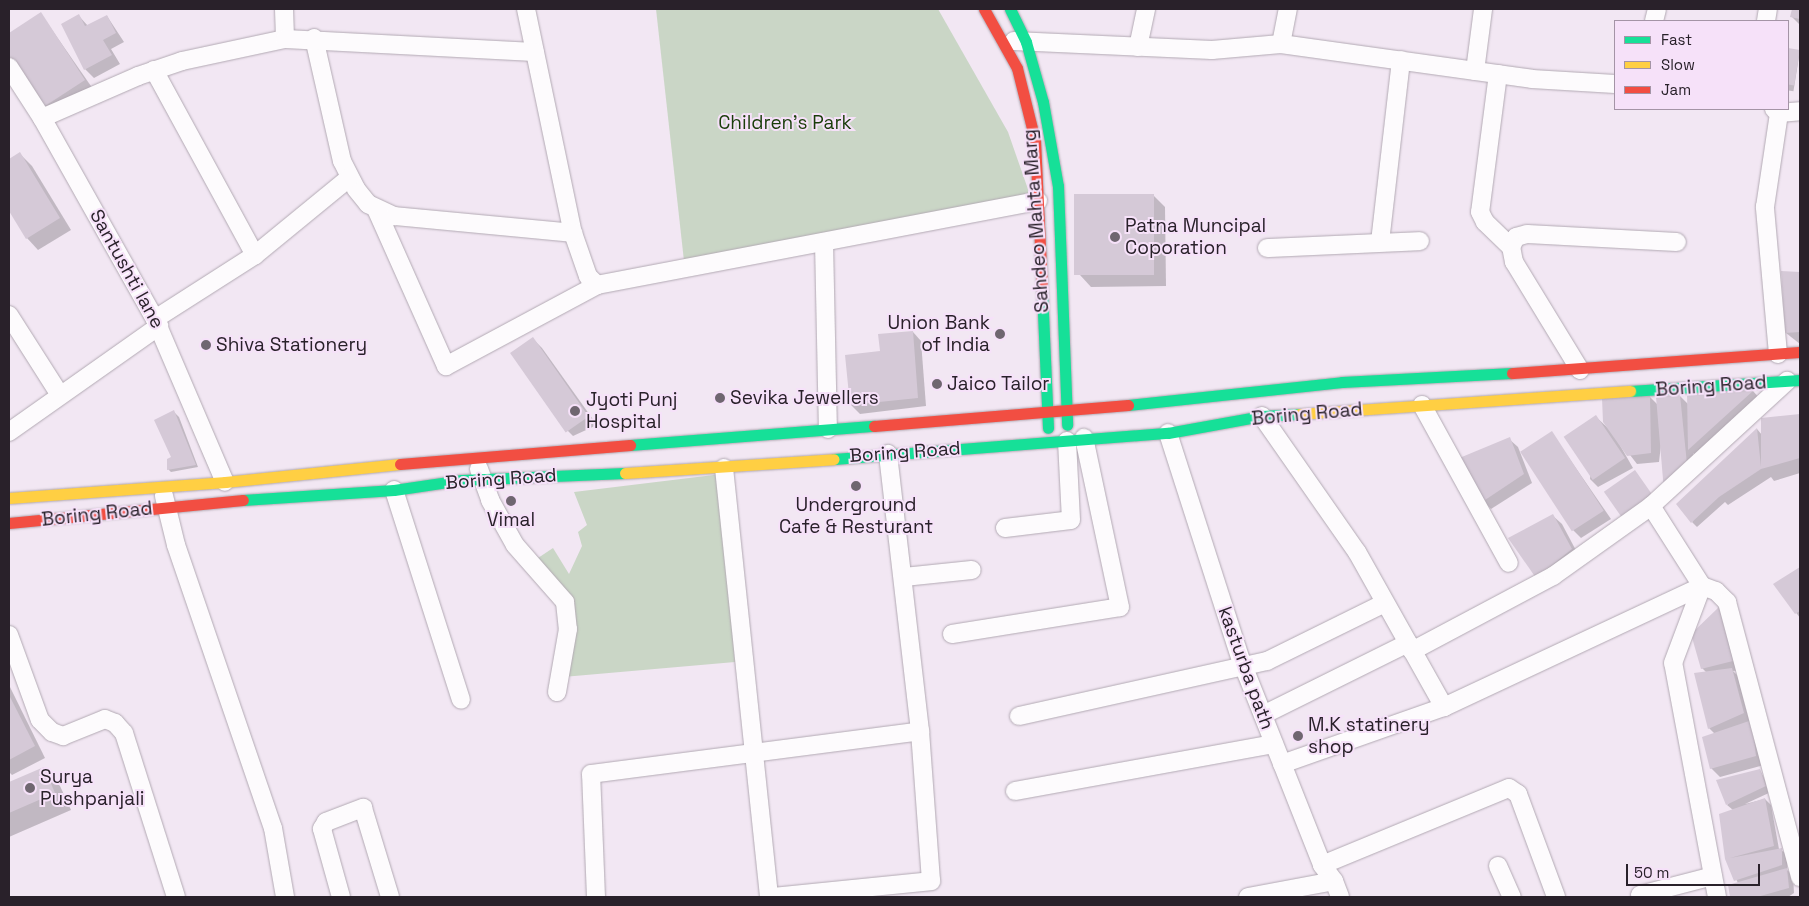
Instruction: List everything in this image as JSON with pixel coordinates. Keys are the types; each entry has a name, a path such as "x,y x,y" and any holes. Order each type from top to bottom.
{"street":[{"path":"284,9 285,39"},
{"path":"526,9 573,233 588,276 597,285"},
{"name":"Sahdeo Mahta Marg","path":"984,9 1017,68 1035,140 1047,413 1050,442"},
{"name":"Sahdeo Mahta Marg","path":"1010,9 1026,42 1043,102 1058,186 1068,410 1076,440"},
{"path":"1138,47 1146,9"},
{"path":"1281,44 1288,9"},
{"path":"1475,71 1483,9"},
{"path":"314,38 349,178 377,210 446,366 597,285 1038,200"},
{"path":"42,118 154,70 218,51 285,39 314,38 535,52"},
{"path":"1001,40 1212,50 1281,44 1498,74 1614,84"},
{"path":"1380,242 1401,60"},
{"name":"Santushti lane","path":"9,66 42,118 157,323 225,482"},
{"path":"154,70 255,255"},
{"path":"1498,74 1480,212 1485,222 1511,247 1514,262 1580,370"},
{"path":"1778,354 1765,207 1776,111 1800,111"},
{"path":"9,432 157,323 255,255 349,178"},
{"path":"377,210 394,216 573,233"},
{"path":"1511,247 1516,238 1528,234 1677,242"},
{"path":"1267,248 1420,241"},
{"path":"824,242 828,429"},
{"path":"9,315 60,395"},
{"path":"10,494 225,482 477,457 1047,413 1342,382 1580,370 1800,352"},
{"path":"1263,715 1410,647 1553,576 1651,506 1793,381"},
{"name":"Boring Road","path":"9,523 168,506 394,490 480,479 724,468 1168,433 1262,416 1793,381"},
{"path":"1422,405 1509,563"},
{"path":"1262,416 1357,552 1444,707"},
{"name":"kasturba path","path":"1168,433 1244,666 1322,864 1337,889"},
{"path":"1005,528 1071,520 1076,440"},
{"path":"952,634 1120,607 1076,440"},
{"path":"724,468 752,753 771,897 931,881 920,731 904,577 888,454"},
{"path":"477,457 480,479 515,545 565,602 568,629 557,692"},
{"path":"160,486 168,506 176,545 273,828 285,897"},
{"path":"394,490 462,700"},
{"path":"1651,506 1702,586 1721,594 1727,602 1800,878"},
{"path":"904,577 972,570"},
{"path":"1282,764 1444,707 1702,586"},
{"path":"1702,586 1673,662 1717,897"},
{"path":"1019,716 1278,657 1385,603"},
{"path":"9,635 40,720 52,732 63,736 105,719 115,723 124,733 176,897"},
{"path":"596,897 590,774 920,731"},
{"path":"1015,792 1274,744"},
{"path":"1322,864 1509,788 1518,794 1556,897"},
{"path":"341,897 322,829 326,822 363,808 390,897"},
{"path":"1498,866 1512,897"},
{"path":"1640,895 1713,876"},
{"path":"1248,897 1337,889"}],"green space":[{"name":"Children's Park","path":"656,9 938,9 1008,132 1030,195 684,261"},
{"path":"722,474 735,662 563,677 573,630 535,560 553,548 569,574 582,546 578,532 587,525 574,492"}],"building":[{"path":"1792,9 1800,9 1800,19 1790,17"},
{"path":"41,12 85,80 42,108 9,57 9,33"},
{"path":"79,14 85,26 107,15 116,33 103,40 112,55 84,70 61,24"},
{"path":"1789,48 1800,50 1794,85 1789,85"},
{"path":"20,152 60,218 26,239 9,211 9,159"},
{"name":"Patna Muncipal Coporation","path":"1074,194 1154,194 1154,275 1074,275"},
{"path":"1781,271 1800,272 1800,332 1785,333"},
{"path":"913,331 918,398 850,405 845,355 880,351 878,334"},
{"path":"533,337 589,416 566,433 510,353"},
{"path":"1754,390 1688,450 1687,392"},
{"path":"1650,395 1651,453 1627,456 1603,422 1602,398"},
{"path":"1680,395 1687,464 1664,491 1656,397"},
{"path":"174,410 196,465 167,470 167,459 171,457 154,420"},
{"path":"1800,414 1800,458 1761,469 1719,497 1691,523 1676,504 1757,428 1761,467 1761,418"},
{"path":"1596,415 1625,458 1593,480 1564,437"},
{"path":"1552,431 1604,511 1572,531 1520,452"},
{"path":"1510,437 1524,474 1482,502 1457,459"},
{"path":"1635,470 1653,496 1622,518 1604,492"},
{"path":"1553,514 1572,549 1536,578 1508,538"},
{"path":"1800,567 1800,611 1795,614 1773,584"},
{"path":"1719,607 1733,661 1701,669 1691,634"},
{"path":"1732,668 1744,713 1708,729 1694,673"},
{"path":"9,695 35,746 9,760"},
{"path":"1752,720 1756,756 1710,769 1702,737"},
{"name":"Surya Pushpanjali","path":"44,767 55,793 9,813 9,782"},
{"path":"1760,769 1766,786 1726,805 1716,780"},
{"path":"1765,798 1774,846 1730,858 1782,848 1782,865 1734,881 1725,859 1719,814"},
{"path":"1787,868 1789,888 1757,897 1730,897 1728,885"}],"traffic: fast":[{"path":"1010,9 1026,42 1043,102 1058,186 1067,425"},
{"path":"1042,290 1048,428"},
{"path":"1128,405 1342,382 1512,373"},
{"path":"1630,391 1800,380"},
{"path":"834,459 1168,433 1262,416 1299,414"},
{"path":"630,445 874,426"},
{"path":"243,500 394,490 462,480 625,473"}],"traffic: slow":[{"path":"1299,414 1630,391"},
{"path":"625,473 834,459"},
{"path":"9,498 225,482 400,464"}],"traffic: jam":[{"path":"984,9 1017,68 1035,140 1042,290"},
{"path":"1512,373 1800,352"},
{"path":"874,426 1128,405"},
{"path":"400,464 630,445"},
{"path":"9,523 243,500"}],"place":[{"name":"Patna Muncipal Coporation","path":"1115,237"},
{"name":"Union Bank of India","path":"1000,334"},
{"name":"Shiva Stationery","path":"206,345"},
{"name":"Jaico Tailor","path":"937,384"},
{"name":"Sevika Jewellers","path":"720,398"},
{"name":"Jyoti Punj Hospital","path":"575,411"},
{"name":"Underground Cafe & Resturant","path":"856,486"},
{"name":"Vimal","path":"511,501"},
{"name":"M.K statinery shop","path":"1298,736"},
{"name":"Surya Pushpanjali","path":"30,788"}]}
